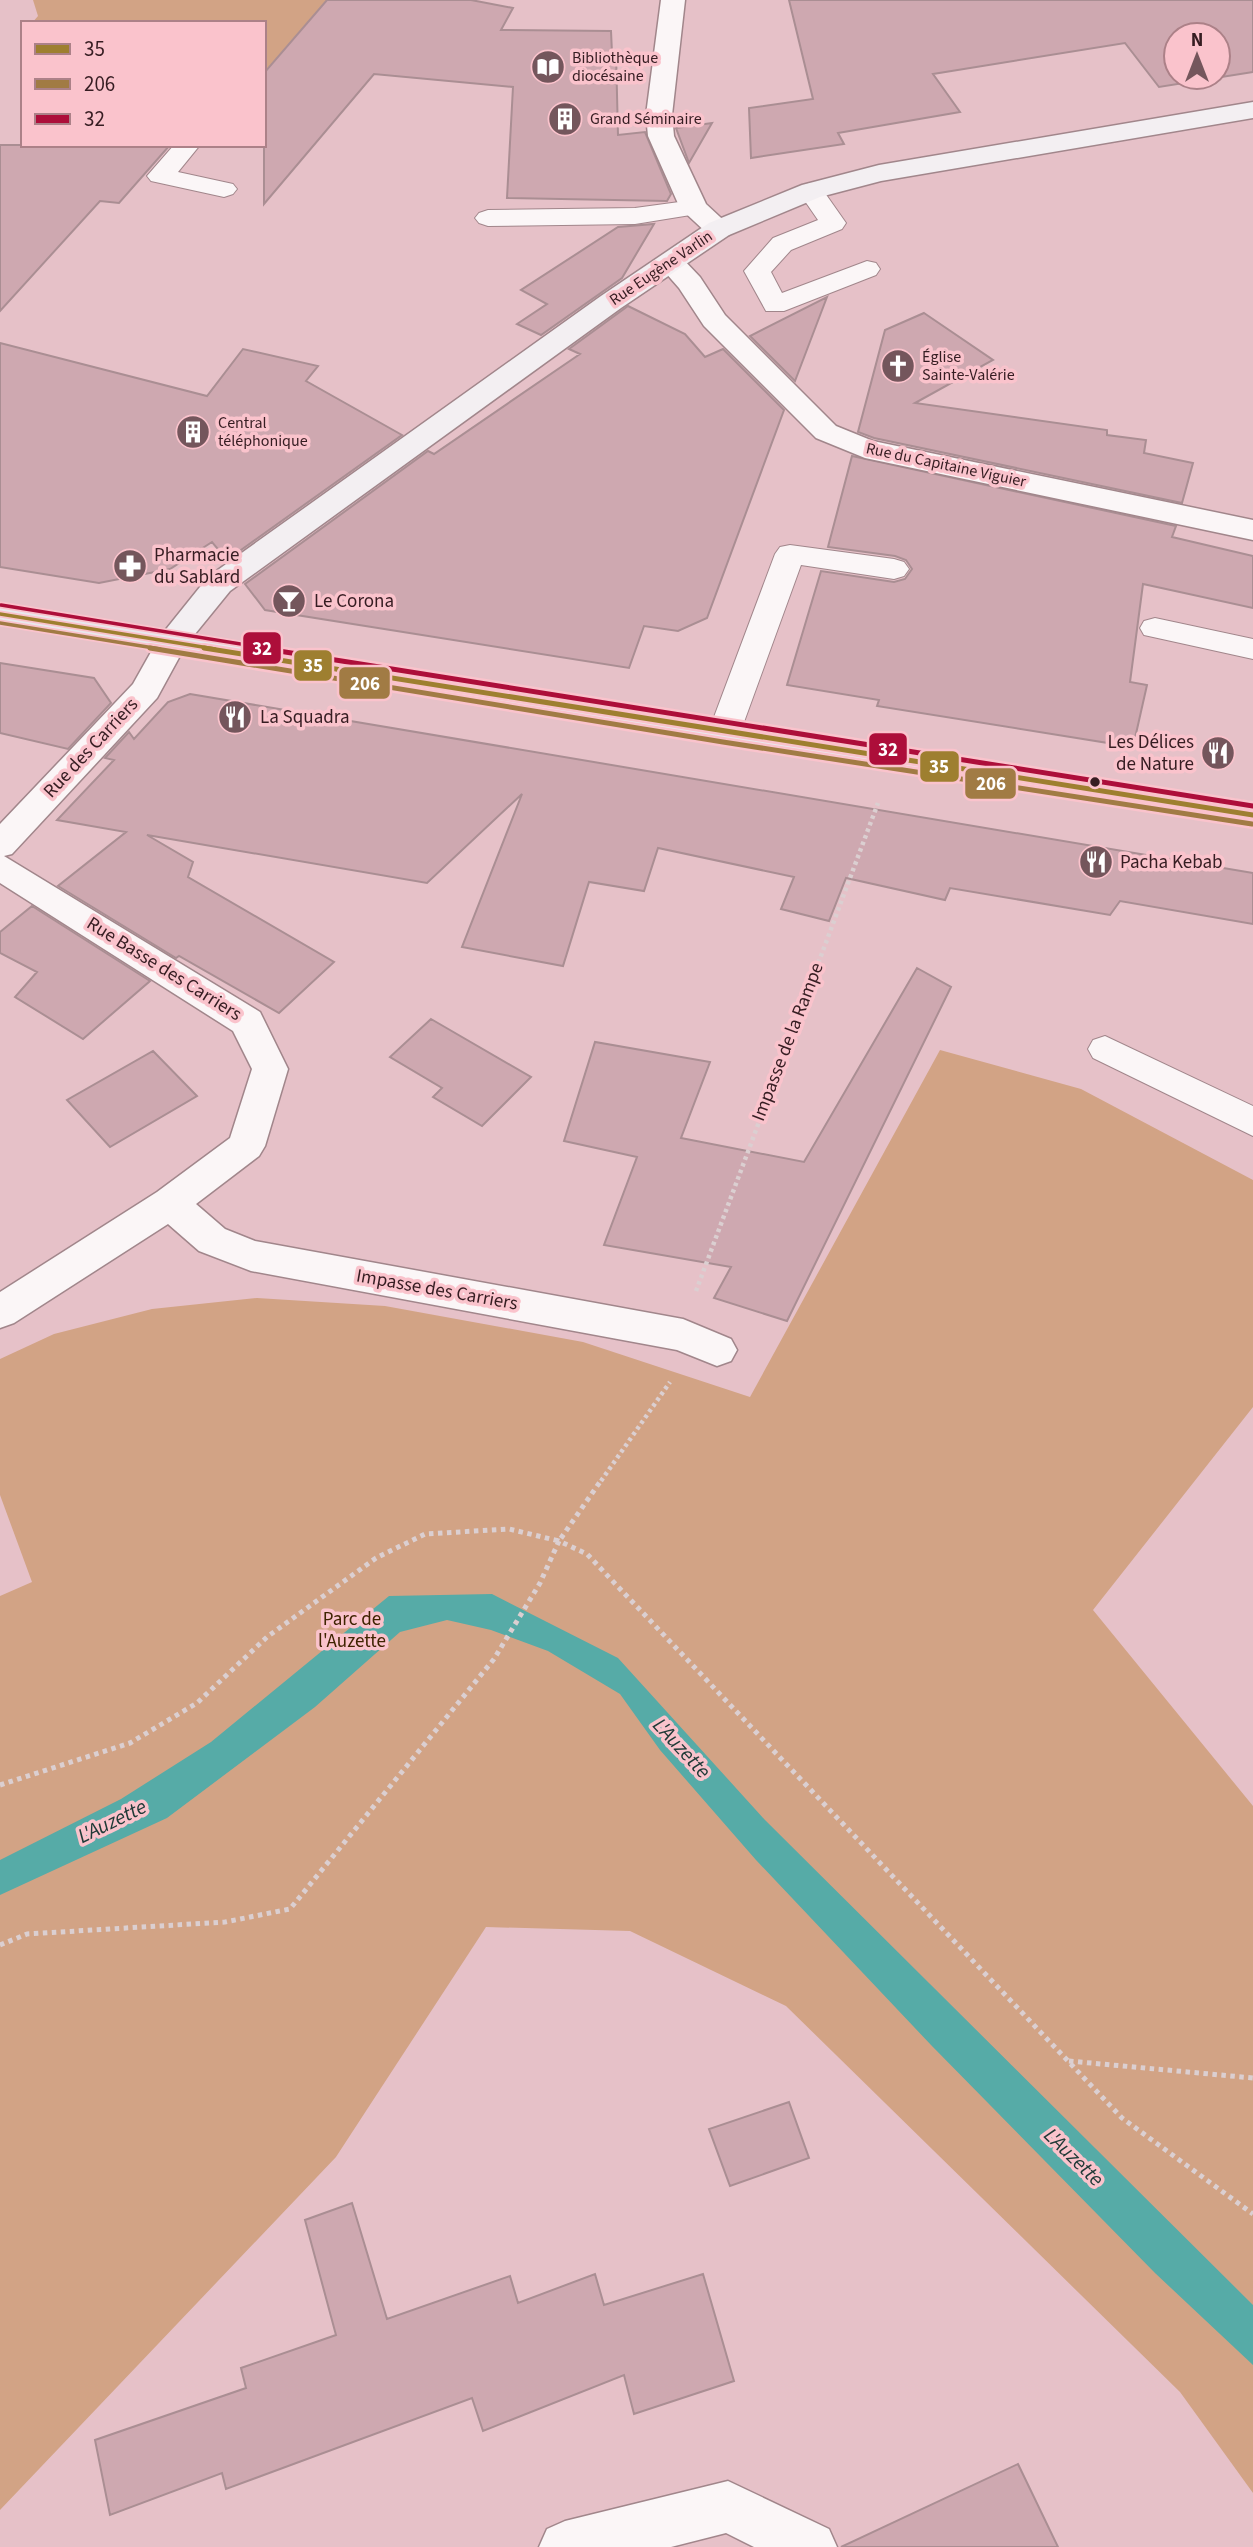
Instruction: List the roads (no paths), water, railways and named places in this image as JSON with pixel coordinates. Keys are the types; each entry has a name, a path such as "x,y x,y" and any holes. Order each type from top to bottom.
{"main road":[{"path":"0,614 724,733 1253,815"}],"street":[{"path":"673,0 659,115 661,136 694,208 704,220 719,229"},
{"name":"Rue Eugène Varlin","path":"171,643 219,584 719,229 811,191 878,173 1253,110"},
{"name":"Rue du Capitaine Viguier","path":"671,263 690,283 714,320 826,432 865,449 1253,530"},
{"name":"Rue des Carriers","path":"0,845 146,690 171,643"},
{"name":"Rue Basse des Carriers","path":"0,867 247,1022 270,1069 246,1146 170,1203 0,1312"},
{"name":"Impasse des Carriers","path":"170,1203 212,1240 251,1256 683,1335 706,1345"},
{"path":"565,2547 728,2507 811,2547"}],"lane":[{"path":"186,147 160,176 224,189"},
{"path":"811,191 833,223 782,244 757,271 775,305 867,269"},
{"path":"488,218 635,216 694,208"},
{"path":"724,733 790,554 894,569"},
{"path":"1155,628 1253,649"},
{"path":"1105,1048 1253,1122"}],"water":[{"name":"L'Auzette","path":"492,1594 618,1658 765,1820 1253,2305 1253,2365 1155,2273 931,2045 756,1860 660,1750 620,1694 548,1651 491,1630 447,1620 400,1632 315,1707 167,1818 0,1895 0,1860 121,1799 211,1742 389,1596"}],"place":[{"name":"Bibliothèque diocésaine","path":"548,67"},
{"name":"Grand Séminaire","path":"565,119"},
{"name":"Église Sainte-Valérie","path":"898,366"},
{"name":"Central téléphonique","path":"193,432"},
{"name":"Pharmacie du Sablard","path":"130,566"},
{"name":"Le Corona","path":"289,601"},
{"name":"La Squadra","path":"235,717"},
{"name":"Les Délices de Nature","path":"1218,753"},
{"name":"Pacha Kebab","path":"1096,862"}],"park label":[{"name":"Parc de l'Auzette","path":"352,1630"}]}
